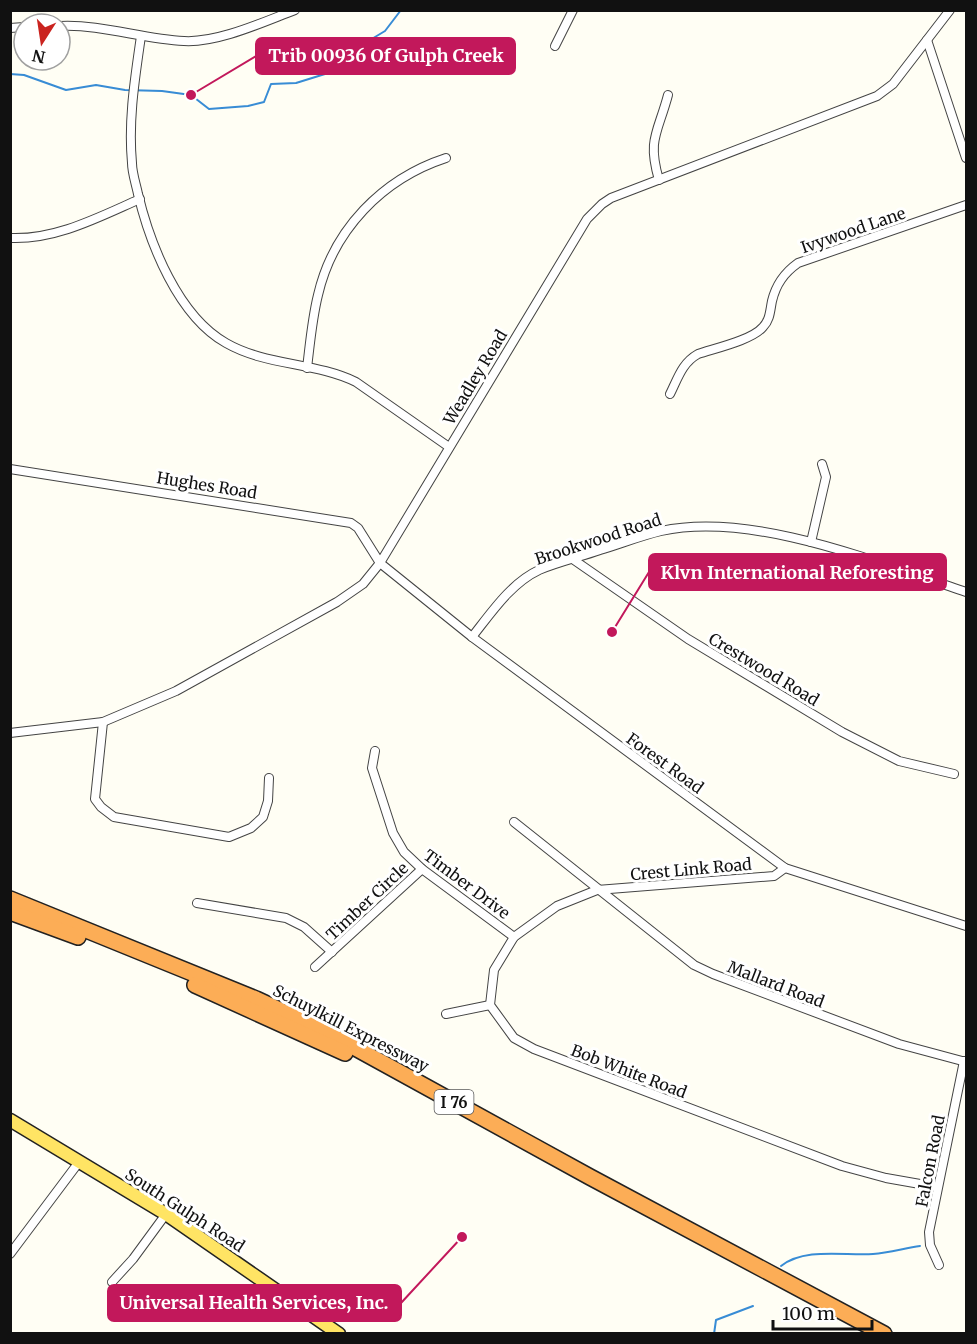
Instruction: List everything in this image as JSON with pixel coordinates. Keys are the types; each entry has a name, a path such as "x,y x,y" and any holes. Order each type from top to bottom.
{"highway":[{"name":"Schuylkill Expressway","path":"10,899 256,999 299,1019 884,1334"},
{"name":"Schuylkill Expressway","path":"10,912 123,954 241,1005 369,1065 865,1334"}],"main road":[{"name":"South Gulph Road","path":"10,1120 166,1215 339,1334"}],"street":[{"path":"72,27 197,41 224,35 295,10"},
{"path":"555,46 573,10"},
{"name":"Weadley Road","path":"10,733 103,722 176,692 337,602 363,584 380,563 586,219 611,198 877,96 893,84 950,10"},
{"path":"141,36 131,107 132,164 149,236 167,275 186,306 207,329 225,343 266,359 342,375 356,382 449,447"},
{"path":"927,40 966,158"},
{"path":"659,180 654,163 653,141 668,95"},
{"path":"307,368 313,315 324,274 347,229 387,188 417,168 446,158"},
{"path":"10,238 49,234 88,222 140,199"},
{"name":"Ivywood Lane","path":"670,394 681,370 691,358 752,335 763,328 770,314 777,286 789,270 798,263 966,205"},
{"path":"811,542 826,477 822,464"},
{"name":"Hughes Road","path":"10,469 340,519 358,528 380,563"},
{"name":"Brookwood Road","path":"472,637 500,602 519,584 538,571 662,531 697,527 742,528 811,542 966,592"},
{"name":"Crestwood Road","path":"574,560 688,639 842,732 899,761 954,774"},
{"name":"Forest Road","path":"380,563 472,637 785,868 966,926"},
{"path":"103,722 96,799 101,807 114,817 229,837 251,828 263,817 268,801 269,778"},
{"name":"Timber Drive","path":"375,751 372,768 393,833 404,852 422,869 514,937"},
{"name":"Mallard Road","path":"514,822 694,965 712,974 899,1044 965,1062"},
{"name":"Crest Link Road","path":"597,890 774,876 785,868"},
{"name":"Timber Circle","path":"315,967 422,869"},
{"path":"446,1014 490,1005 494,970 514,937 557,906 597,890"},
{"name":"Timber Circle","path":"197,903 286,918 304,927 332,952"},
{"name":"Bob White Road","path":"490,1005 514,1038 534,1049 842,1166 886,1178 937,1187"},
{"name":"Falcon Road","path":"939,1265 929,1239 938,1198 937,1187 965,1062"},
{"path":"10,1254 78,1162"},
{"path":"112,1282 133,1259 166,1215"}],"waterway":[{"path":"10,74 24,75 66,90 96,85 125,90 191,95 209,109 248,106 264,102 271,84 296,83 325,74 355,49 385,31 401,10"},
{"path":"781,1266 791,1260 813,1254 873,1254 920,1246"},
{"path":"714,1334 716,1320 753,1306"}],"place":[{"name":"Trib 00936 Of Gulph Creek","path":"191,95"},
{"name":"Klvn International Reforesting","path":"612,632"},
{"name":"Universal Health Services, Inc.","path":"462,1237"}]}
